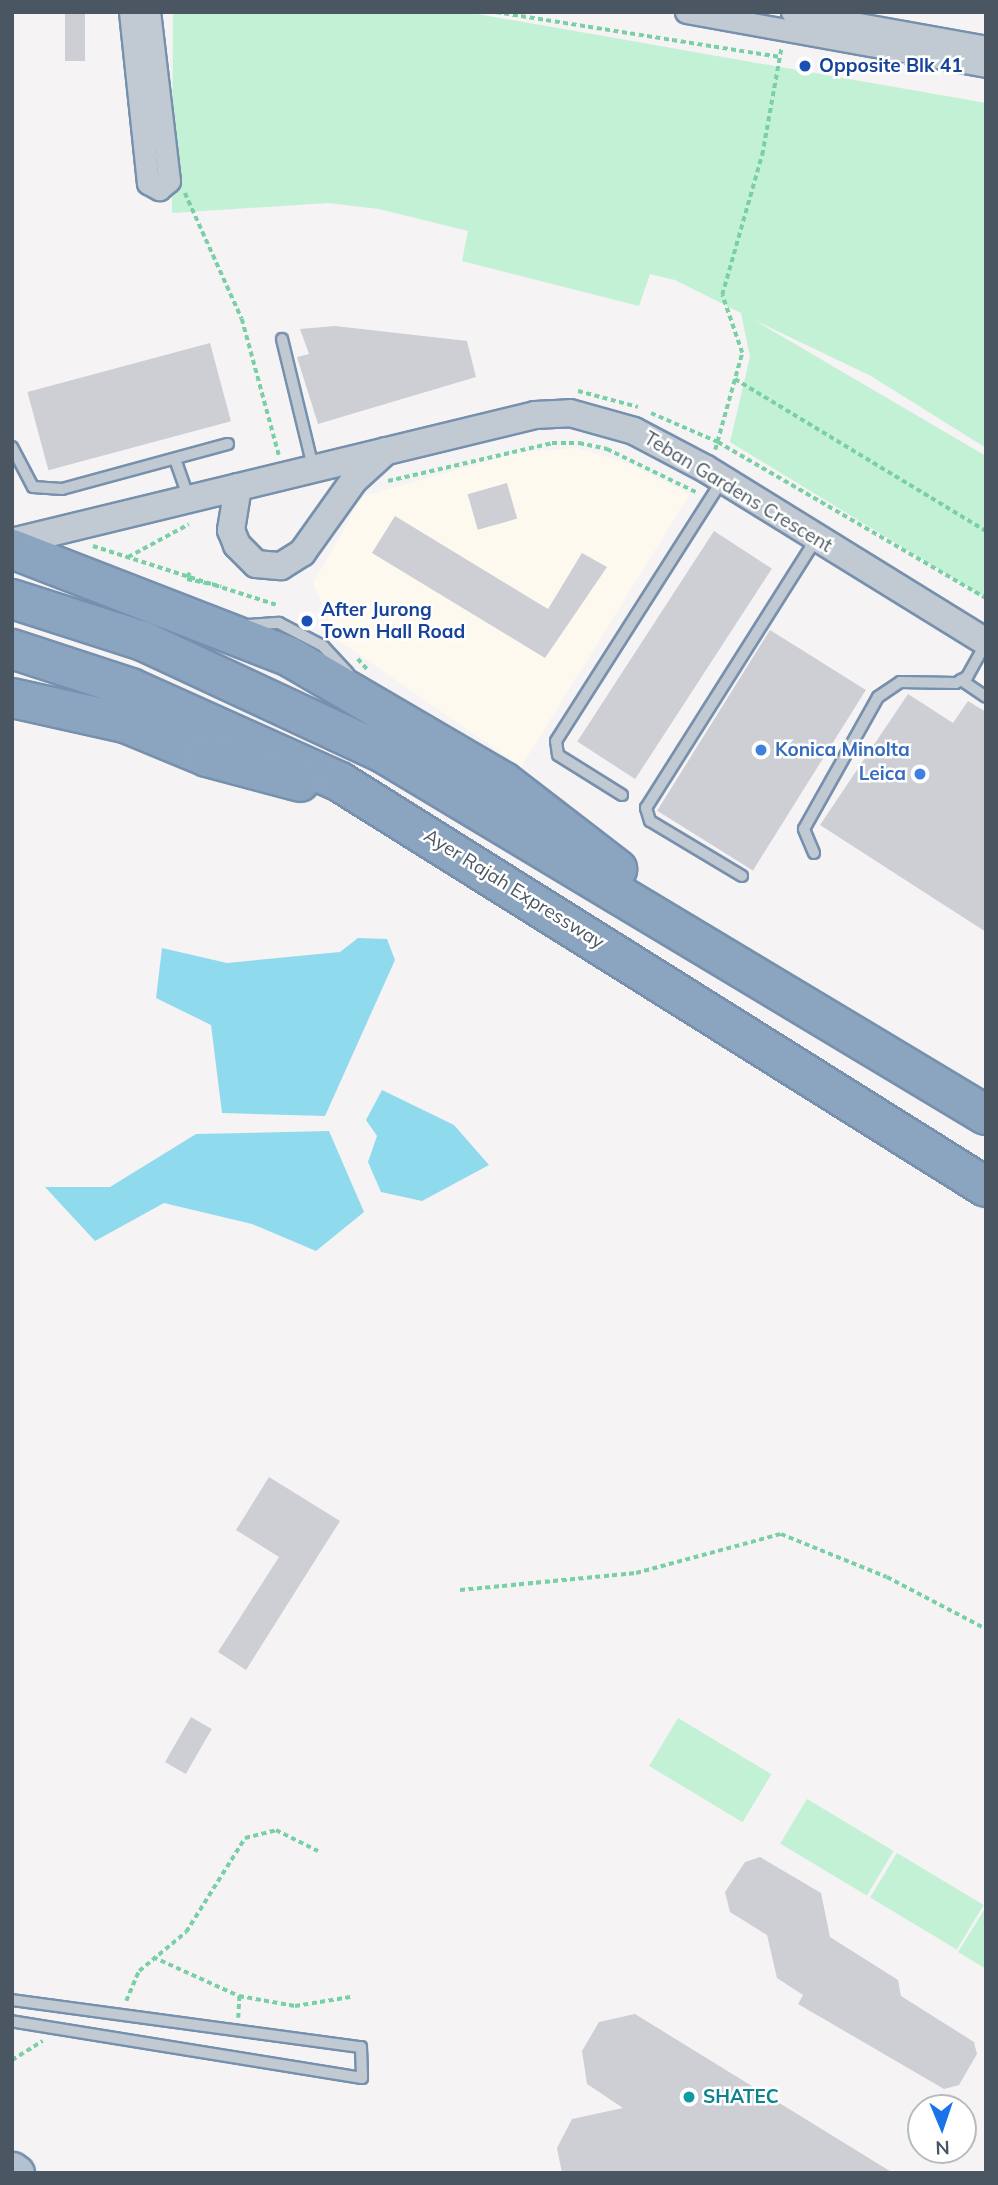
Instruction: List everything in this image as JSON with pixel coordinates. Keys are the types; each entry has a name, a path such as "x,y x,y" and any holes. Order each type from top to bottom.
{"highway":[{"path":"12,549 290,657 375,702 504,782 764,981"},
{"path":"12,599 143,641 383,753 986,1115"},
{"name":"Ayer Rajah Expressway","path":"12,649 131,688 340,782 986,1187"},
{"path":"19,702 125,723 278,779 340,782"}],"street":[{"path":"130,12 148,183 159,189 169,181 149,12"},
{"path":"686,12 788,21 986,47"},
{"path":"788,21 986,66"},
{"name":"Teban Gardens Crescent","path":"387,450 354,480 302,553 281,566 256,564 237,545 231,530 238,487 313,467 535,415 570,413 634,431 713,483 817,538 986,643"},
{"path":"12,542 194,509 238,487"}],"lane":[{"path":"282,339 313,467"},
{"path":"12,447 33,487 62,489 228,444"},
{"path":"175,458 194,509"},
{"path":"622,795 558,755 556,741 713,483"},
{"path":"742,876 650,821 646,808 817,538"},
{"path":"961,680 986,643"},
{"path":"814,853 804,829 878,697 900,682 961,680 986,697"},
{"path":"12,2000 124,2012 238,2031 361,2047 362,2078 12,2021"}],"path":[{"path":"496,12 780,57"},
{"path":"377,485 552,443 579,443 607,449 713,483 718,442 739,366 739,339 722,295 762,155 788,21"},
{"path":"169,181 184,191 242,319 281,464"},
{"path":"735,379 986,531"},
{"path":"718,442 986,598"},
{"path":"128,557 194,509"},
{"path":"59,535 190,573 277,605"},
{"path":"190,573 187,579 221,586"},
{"path":"460,1590 636,1573 781,1534 887,1577 986,1629"},
{"path":"124,2012 139,1971 186,1932 245,1838 276,1830 318,1851"},
{"path":"153,1957 239,1996 295,2006 350,1997"},
{"path":"238,2031 239,1996"},
{"path":"12,2060 65,2030"}],"shaded area":[{"path":"577,448 627,463 690,494 521,767 338,640 313,583 363,496 522,452"}],"green space":[{"path":"173,12 466,12 986,103 986,448 871,376 754,320 986,456 986,598 730,442 750,357 741,313 675,280 650,274 639,306 462,261 468,231 379,209 328,203 172,213"},
{"path":"678,1718 771,1774 743,1822 649,1766"},
{"path":"807,1799 894,1851 867,1896 780,1844"},
{"path":"897,1853 984,1905 957,1950 870,1898"},
{"path":"986,1907 986,1969 958,1952"}],"water":[{"path":"358,938 387,939 395,960 325,1116 222,1113 211,1025 156,998 162,948 227,963 340,952"},
{"path":"382,1090 454,1125 489,1165 422,1201 381,1192 368,1162 377,1136 366,1120"},
{"path":"329,1131 364,1212 316,1251 252,1224 164,1203 95,1241 45,1187 110,1187 196,1134"}],"building":[{"path":"65,12 85,12 85,61 65,61"},
{"path":"335,326 467,341 476,377 318,424 297,357 309,354 300,329"},
{"path":"210,343 231,421 48,470 27,392"},
{"path":"507,483 517,519 478,530 468,494"},
{"path":"395,516 548,609 582,553 607,567 545,658 372,553"},
{"path":"714,531 772,569 635,779 577,742"},
{"name":"Konica Minolta","path":"770,630 866,690 753,871 657,811"},
{"name":"Leica","path":"908,694 953,723 968,701 986,712 986,932 820,825"},
{"path":"269,1477 340,1521 246,1670 218,1652 279,1557 236,1530"},
{"path":"191,1717 212,1729 186,1774 165,1762"},
{"path":"760,1857 821,1893 830,1937 898,1980 901,1996 974,2042 977,2054 959,2085 944,2089 798,2004 803,1995 777,1978 767,1935 730,1912 725,1892 745,1862"},
{"name":"SHATEC","path":"635,2014 893,2173 562,2173 557,2148 572,2119 623,2108 587,2084 582,2051 599,2022"}],"place":[{"name":"Opposite Blk 41","path":"805,66"},
{"name":"After Jurong Town Hall Road","path":"307,621"},
{"name":"Konica Minolta","path":"761,750"},
{"name":"Leica","path":"920,774"},
{"name":"SHATEC","path":"689,2097"}]}
